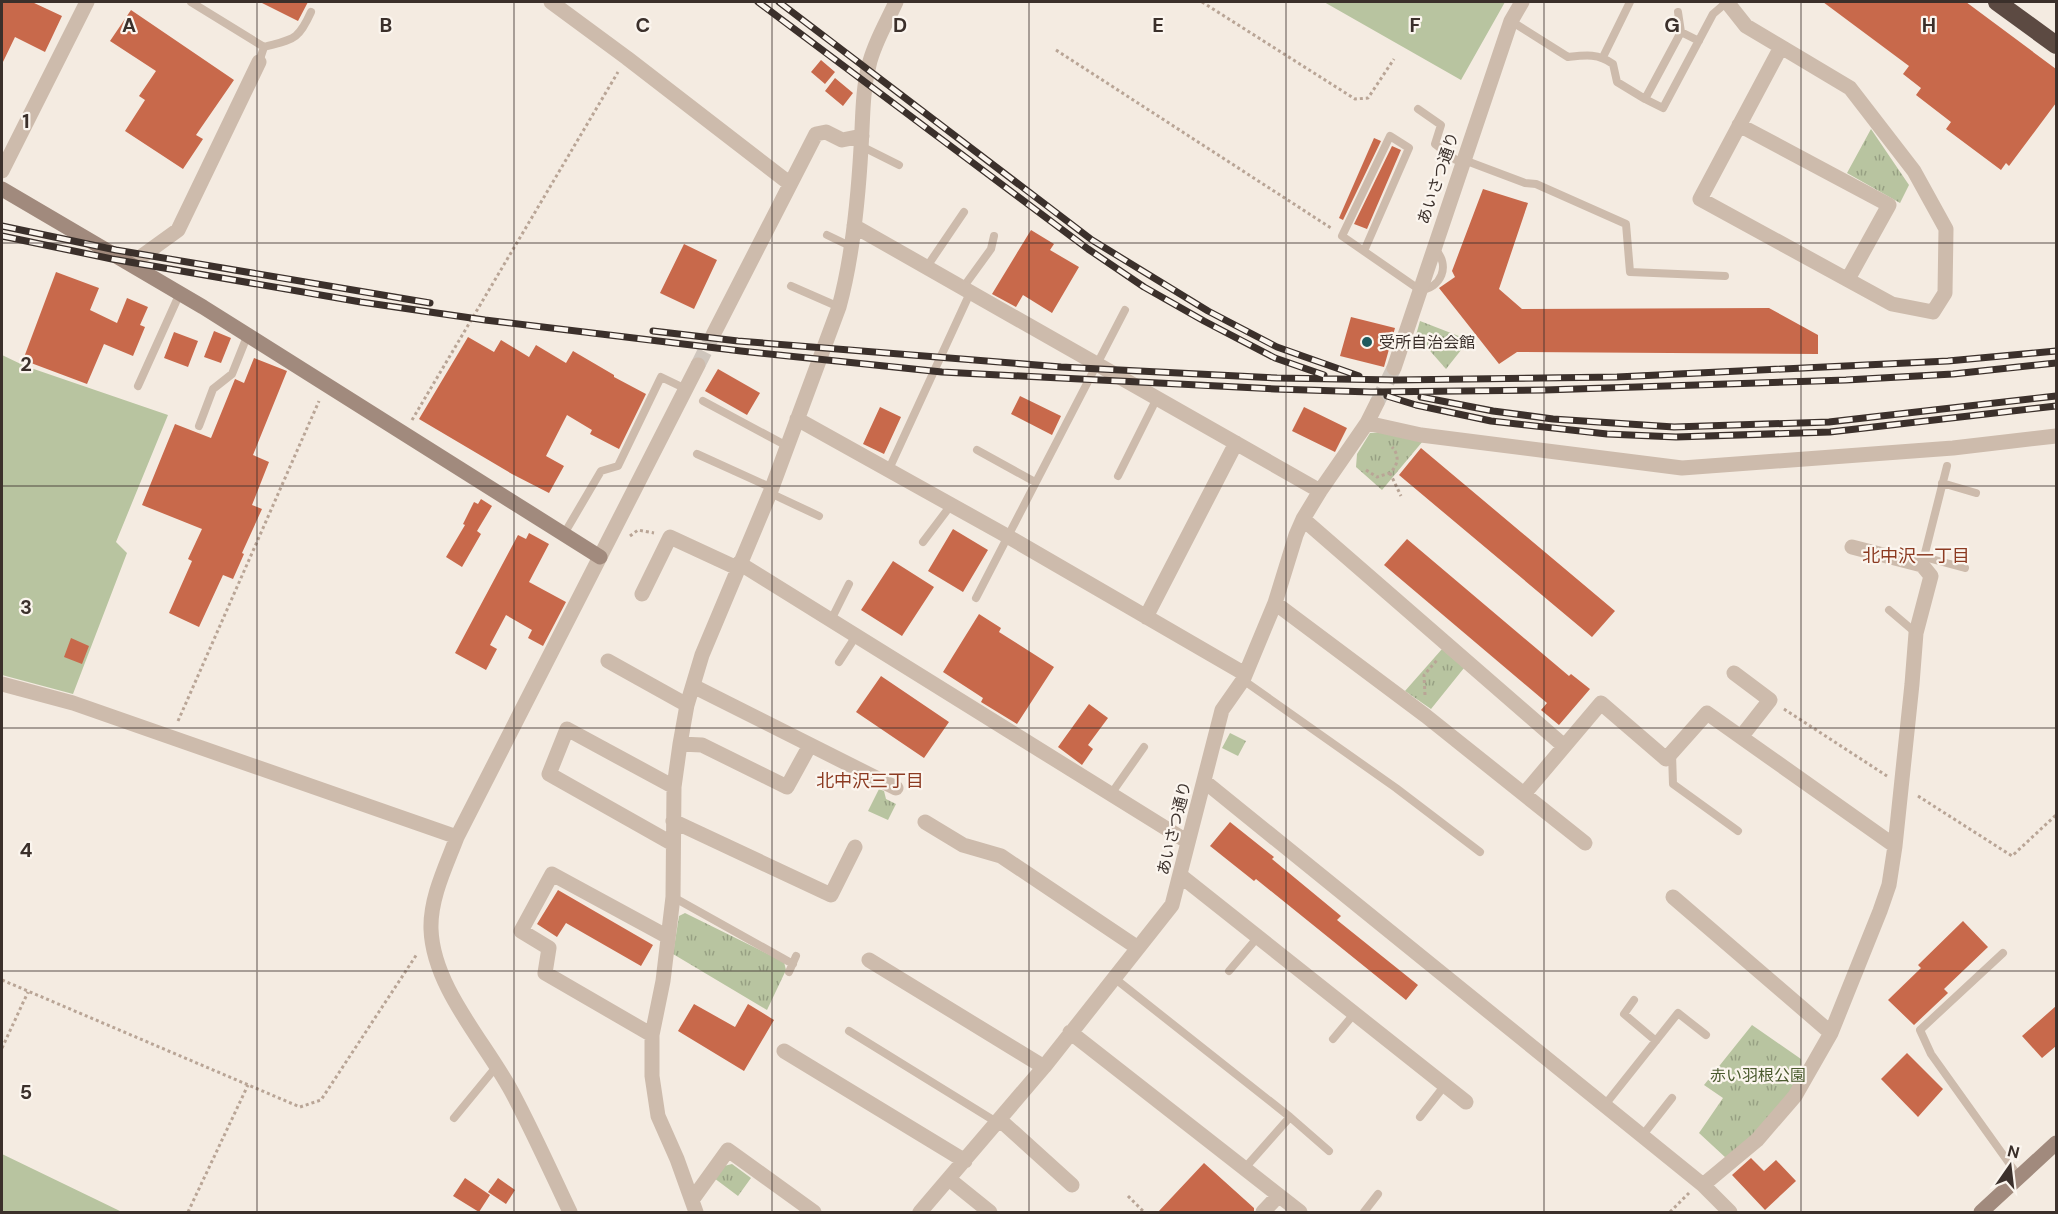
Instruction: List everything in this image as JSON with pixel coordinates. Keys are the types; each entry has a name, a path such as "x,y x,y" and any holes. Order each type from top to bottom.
{"highway":[{"path":"1997,2 2056,45"}],"street":[{"path":"2,171 87,2"},
{"path":"551,2 789,183"},
{"name":"あいさつ通り","path":"1394,368 1511,21 1522,2"},
{"path":"1727,2 1746,26 1850,88 1914,171 1946,229 1945,293 1934,312 1892,304 1700,199 1781,47"},
{"path":"694,1206 658,1116 652,1076 652,1035 663,981 673,897 674,787 680,744 687,705 712,627 771,490 839,308 852,247 862,114 868,68 889,5"},
{"path":"131,264 178,230 259,62"},
{"path":"1739,125 1888,205 1848,279"},
{"path":"714,333 816,134 826,132 842,141 861,141"},
{"path":"2,189 249,334 600,557"},
{"path":"854,226 1320,491"},
{"path":"570,1212 513,1094 460,1011 442,973 432,947 433,909 439,885 457,837 698,365"},
{"name":"あいさつ通り","path":"920,1212 999,1122 1172,905 1222,710 1244,677 1275,603 1296,536 1304,519 1320,491 1367,423 1377,403"},
{"path":"797,419 1007,536 1244,677"},
{"path":"1367,423 1421,435 1682,468 1953,448 2056,436"},
{"path":"1146,617 1236,443"},
{"path":"1304,519 1564,746"},
{"path":"642,594 670,537 738,566 831,620 1188,842"},
{"path":"1703,1185 1757,1140 1795,1096 1831,1033 1889,885 1895,846 1916,633 1931,576 1923,561 1852,547"},
{"path":"1275,603 1426,716 1585,843"},
{"path":"608,661 687,705"},
{"path":"1734,674 1770,700 1741,737"},
{"path":"2,684 73,703 457,837"},
{"path":"693,686 896,788"},
{"path":"1524,794 1601,703 1666,759 1707,713 1895,846"},
{"path":"673,844 549,774 567,729 674,787"},
{"path":"680,744 702,745 787,788 810,745"},
{"path":"1204,781 1703,1185 1730,1212"},
{"path":"674,821 831,895 855,847"},
{"path":"925,822 963,845 1001,856 1138,948"},
{"path":"652,1035 544,973 549,948 521,931 552,874 668,937"},
{"path":"1180,876 1466,1102"},
{"path":"1673,897 1831,1033"},
{"path":"869,960 1044,1067"},
{"path":"1070,1032 1300,1212"},
{"path":"784,1051 965,1161"},
{"path":"999,1122 1072,1185"},
{"path":"1981,1212 2056,1143"},
{"path":"694,1206 728,1150 814,1212"},
{"path":"949,1179 990,1212"},
{"path":"1263,1212 1278,1196"}],"lane":[{"path":"191,2 264,47 290,40 299,34 311,12"},
{"path":"1603,57 1630,2"},
{"path":"1511,21 1568,57 1585,55 1603,57 1613,64 1617,82 1663,108 1713,14 1727,2"},
{"path":"1645,99 1682,32 1678,12"},
{"path":"1682,32 1699,41"},
{"path":"259,62 264,47"},
{"path":"1418,109 1441,125 1435,144 1456,159 1525,183 1536,184 1626,224 1630,272 1725,276"},
{"path":"1364,251 1408,148 1390,136 1342,236 1420,291"},
{"path":"861,141 899,165"},
{"path":"926,268 964,212"},
{"path":"827,235 852,247"},
{"path":"889,469 966,291 991,249 994,236"},
{"path":"791,286 839,308"},
{"path":"138,386 180,293"},
{"path":"976,597 1125,310"},
{"path":"199,426 213,389 232,374 249,334"},
{"path":"564,534 601,471 618,466 661,377 686,389"},
{"path":"1118,476 1157,398"},
{"path":"703,400 787,446"},
{"path":"976,450 1035,482"},
{"path":"697,454 819,516"},
{"path":"1947,466 1923,561 1965,568"},
{"path":"1942,483 1976,493"},
{"path":"923,542 951,505"},
{"path":"831,620 849,584"},
{"path":"1889,610 1916,633"},
{"path":"839,662 856,636"},
{"path":"1244,677 1480,852"},
{"path":"1111,794 1144,747"},
{"path":"1672,752 1672,784 1738,831"},
{"path":"673,897 795,960 789,972"},
{"path":"1229,971 1257,938"},
{"path":"2003,953 1920,1030 1931,1054 2019,1178"},
{"path":"1113,977 1290,1117 1329,1151"},
{"path":"1634,1000 1624,1014 1656,1041"},
{"path":"1333,1040 1354,1014"},
{"path":"1604,1106 1678,1014 1706,1035"},
{"path":"849,1031 999,1122"},
{"path":"454,1118 496,1067"},
{"path":"1420,1117 1445,1085"},
{"path":"1642,1136 1672,1098"},
{"path":"1244,1169 1290,1117"},
{"path":"1364,1212 1378,1194"}],"path":[{"path":"1202,2 1354,99 1368,98 1394,59"},
{"path":"1056,50 1342,236"},
{"path":"405,432 627,58"},
{"path":"171,737 327,384"},
{"path":"1366,470 1377,477 1390,474 1398,462 1394,449 1389,444"},
{"path":"1390,474 1401,496"},
{"path":"630,536 638,530 643,531"},
{"path":"1426,716 1424,675 1449,646"},
{"path":"1770,700 2012,856 2056,815"},
{"path":"2,980 300,1107 321,1100 418,953 432,947"},
{"path":"2,1048 28,992"},
{"path":"188,1212 248,1085"},
{"path":"1670,1212 1695,1186 1703,1185"},
{"path":"1128,1196 1144,1212"}],"green space":[{"path":"1324,2 1505,2 1461,80"},
{"path":"1871,129 1909,185 1900,203 1847,173"},
{"path":"1420,321 1469,340 1446,369 1416,335"},
{"path":"2,355 25,366 168,415 116,542 127,553 73,694 2,675"},
{"path":"1384,432 1423,441 1382,490 1356,467 1357,454 1370,433"},
{"path":"1442,649 1464,668 1431,709 1405,691"},
{"path":"1230,733 1246,741 1238,756 1222,748"},
{"path":"879,789 884,791 886,799 896,804 888,820 868,811"},
{"path":"685,913 784,962 786,970 767,1010 673,954 679,916"},
{"name":"赤い羽根公園","path":"1752,1025 1801,1059 1800,1072 1794,1086 1774,1114 1726,1158 1699,1133 1723,1098 1704,1085"},
{"path":"2,1154 122,1212 2,1212"},
{"path":"732,1164 751,1178 738,1196 714,1178 724,1166"}],"building":[{"path":"2,2 32,2 62,16 45,52 15,37 2,64"},
{"path":"260,2 308,2 298,21"},
{"path":"1823,2 1966,2 2056,69 2056,103 2009,166 2006,163 2001,170 1946,129 1951,122 1916,95 1921,88 1903,74 1909,66"},
{"path":"131,10 234,80 196,135 203,139 183,169 125,131 145,100 139,96 156,71 110,41"},
{"path":"821,60 835,72 825,84 811,72"},
{"path":"835,78 853,93 843,106 825,91"},
{"path":"1374,138 1381,141 1343,220 1339,218"},
{"path":"1392,146 1401,150 1367,229 1354,224"},
{"path":"1483,189 1528,203 1499,289 1522,309 1769,308 1818,335 1818,354 1517,352 1499,364 1439,288 1455,277 1452,271"},
{"path":"1031,230 1054,244 1050,250 1079,267 1052,313 1023,295 1016,307 992,294"},
{"path":"684,244 717,260 694,309 660,293"},
{"path":"56,272 99,288 90,310 117,323 127,298 148,307 140,325 145,327 133,356 104,344 87,384 23,360"},
{"path":"1351,317 1395,328 1384,367 1340,356"},
{"path":"214,331 231,338 221,363 204,357"},
{"path":"174,332 198,341 188,367 164,358"},
{"path":"468,337 494,352 501,340 529,357 536,345 566,363 573,351 646,394 619,449 590,434 592,430 567,415 546,456 564,466 549,493 419,419"},
{"path":"254,358 287,371 253,455 269,462 252,505 262,509 233,579 223,575 199,627 169,613 192,561 188,559 202,529 142,505 175,424 211,438 235,379 244,383"},
{"path":"718,369 760,393 747,415 705,391"},
{"path":"1020,396 1061,416 1052,435 1011,414"},
{"path":"880,407 901,417 884,454 863,444"},
{"path":"1304,407 1347,428 1335,452 1292,431"},
{"path":"1421,448 1615,611 1592,637 1399,475"},
{"path":"481,499 492,506 477,531 481,534 462,567 446,557 465,525 463,524 474,502 478,504"},
{"path":"953,529 988,550 963,592 928,571"},
{"path":"529,533 549,544 529,582 566,602 543,646 528,638 532,630 506,615 490,645 497,649 486,670 455,653 518,535 526,539"},
{"path":"1407,539 1569,676 1571,674 1590,689 1559,725 1541,710 1547,703 1384,565"},
{"path":"893,561 934,587 902,636 861,610"},
{"path":"979,614 1001,628 999,632 1054,667 1017,724 981,702 983,698 943,672"},
{"path":"71,638 89,646 82,664 64,657"},
{"path":"881,676 949,722 924,758 856,712"},
{"path":"1089,704 1108,718 1088,745 1093,749 1082,765 1058,747"},
{"path":"1230,822 1341,916 1337,920 1418,985 1406,1000 1256,879 1254,881 1210,846"},
{"path":"558,890 653,945 641,966 566,923 557,937 537,924"},
{"path":"1963,921 1988,947 1944,989 1948,993 1914,1025 1888,1000 1921,968 1918,965"},
{"path":"694,1004 735,1027 748,1004 774,1020 744,1071 678,1031"},
{"path":"2056,1006 2056,1046 2042,1058 2022,1036"},
{"path":"1907,1053 1943,1089 1918,1117 1881,1079"},
{"path":"1751,1158 1764,1171 1776,1160 1796,1181 1765,1210 1732,1175"},
{"path":"1204,1163 1254,1208 1254,1212 1158,1212"},
{"path":"465,1178 490,1195 479,1212 453,1196"},
{"path":"498,1178 515,1190 506,1204 488,1192"}],"tunnel":[{"path":"698,365 714,333"},
{"path":"1377,403 1394,368"}],"railway":[{"path":"758,2 1088,249 1144,287 1275,358 1324,375"},
{"path":"779,2 1092,240 1208,311 1277,347 1359,376"},
{"path":"2,226 116,250 430,303"},
{"path":"2,236 112,259 361,302 485,320 741,351 942,372 1371,392 1545,390 1846,380 1953,374 2056,363"},
{"path":"653,331 738,341 1061,367 1277,378 1396,380 1617,377 1948,361 2056,351"},
{"path":"1387,396 1416,405 1491,421 1607,434 1676,437 1830,432 2056,406"},
{"path":"1421,397 1493,411 1553,419 1674,427 1829,422 2056,396"}],"place":[{"name":"受所自治会館","path":"1367,342"}],"district":[{"name":"北中沢一丁目","path":"1916,556"},
{"name":"北中沢三丁目","path":"870,781"}]}
